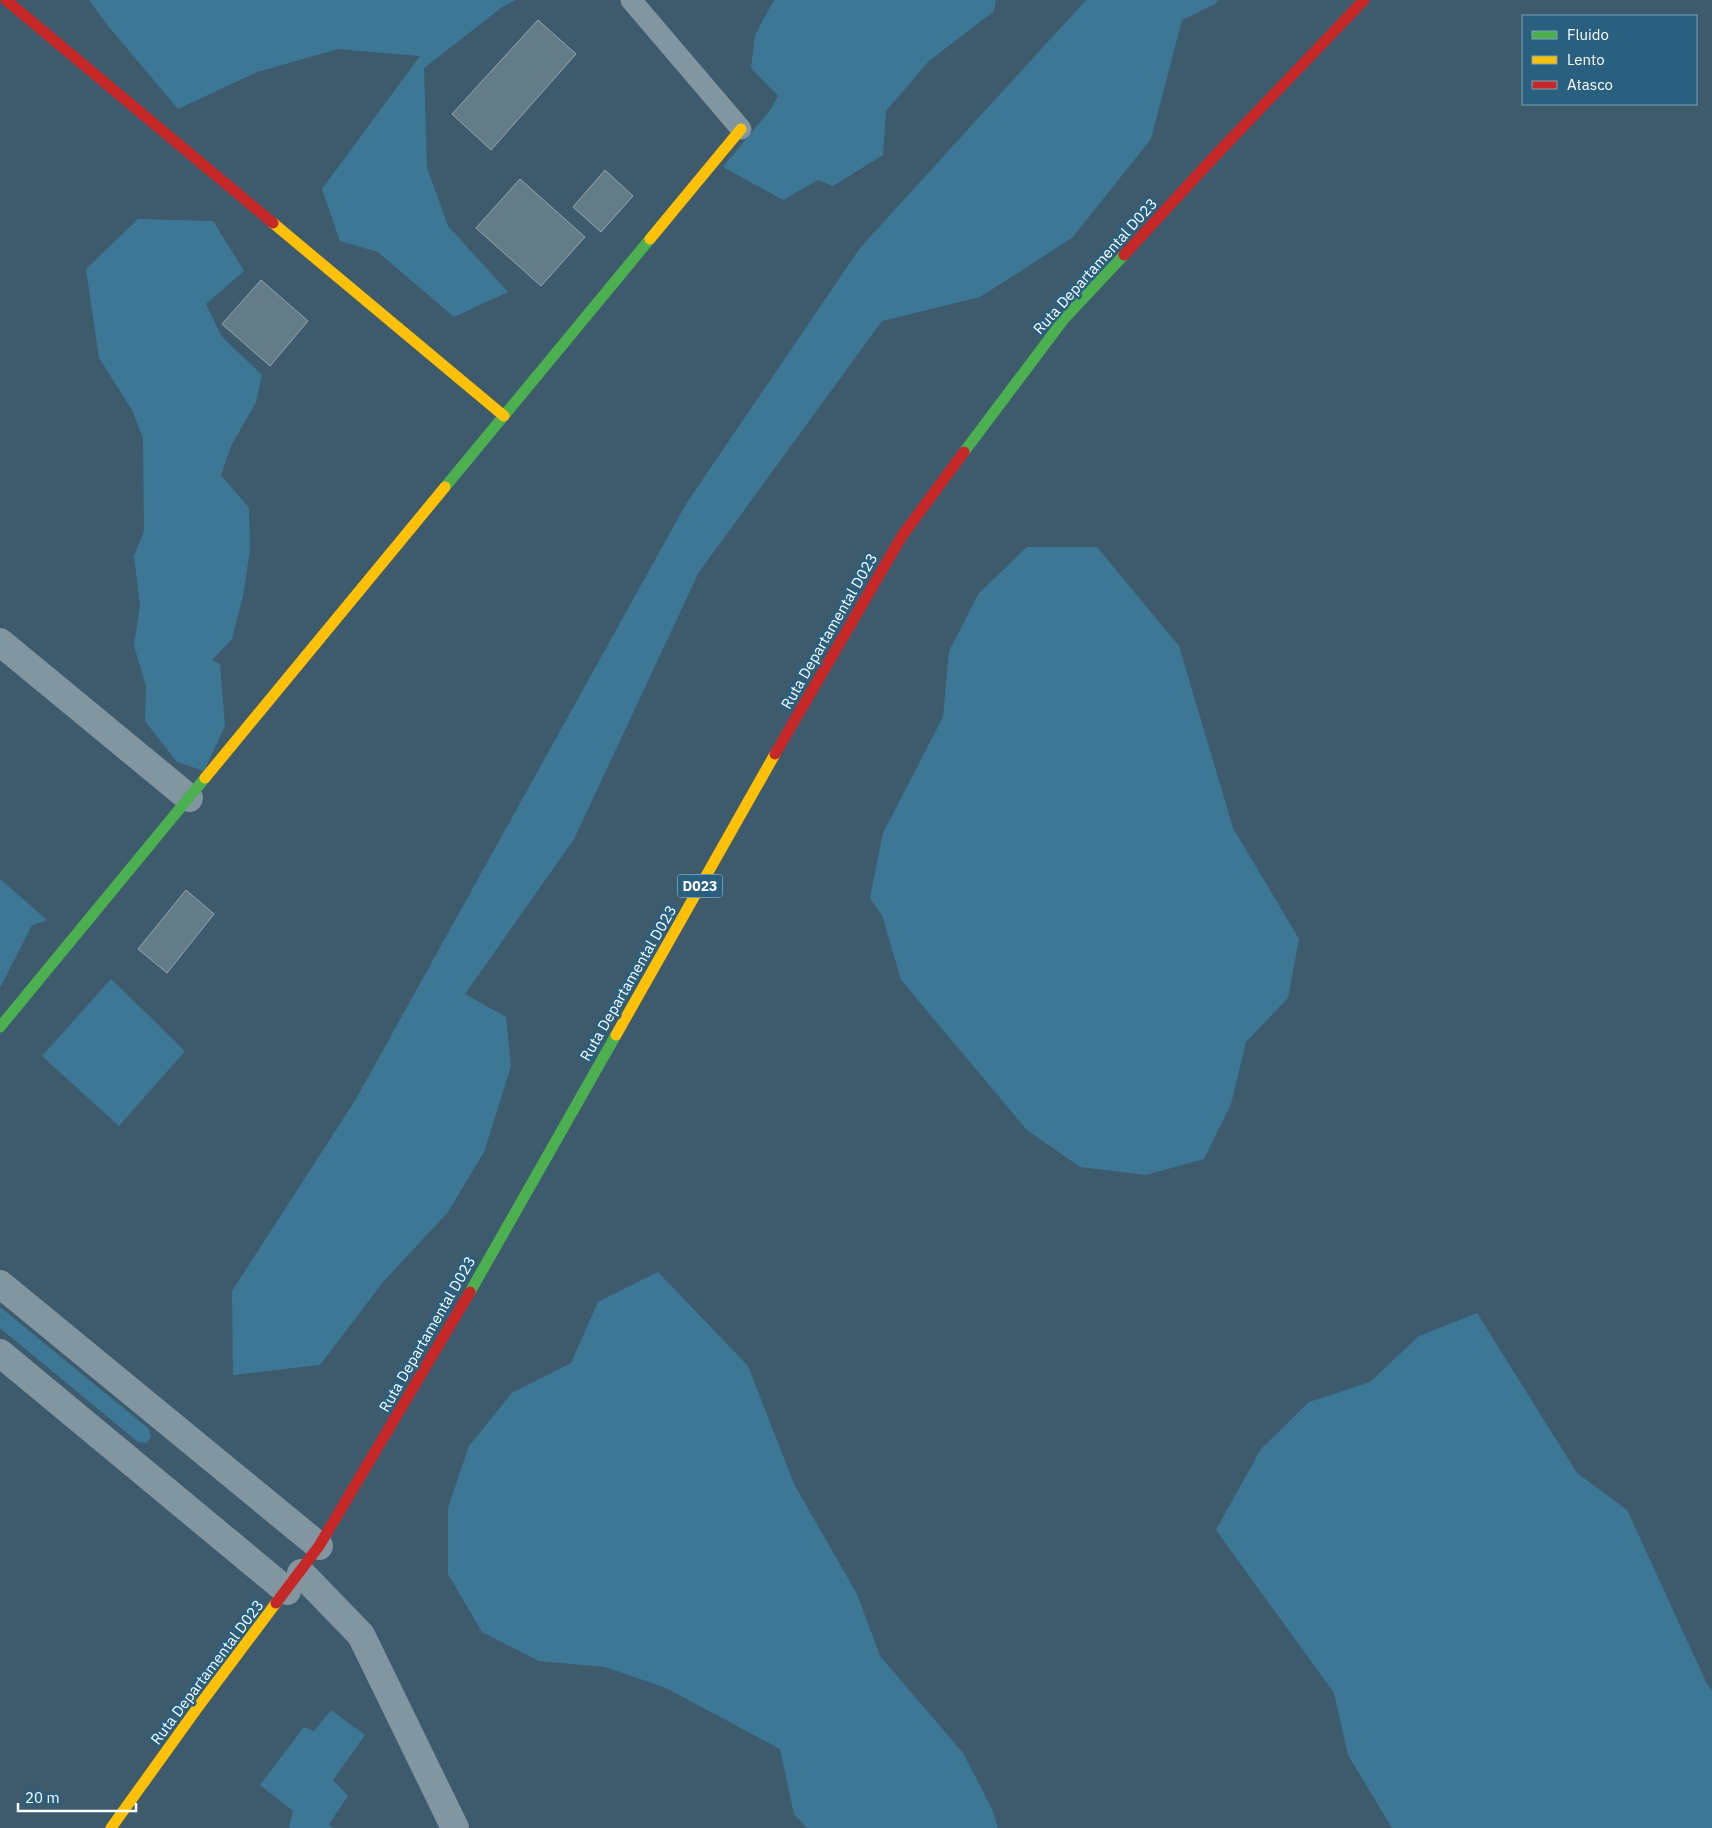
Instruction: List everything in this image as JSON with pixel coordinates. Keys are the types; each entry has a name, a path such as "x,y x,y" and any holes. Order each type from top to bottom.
{"main road":[{"path":"6,0 504,416"},
{"name":"Ruta Departamental D023","path":"111,1828 198,1707 294,1582 319,1546 477,1281 761,778 902,536 1064,319 1214,157 1364,0"},
{"path":"0,1027 741,129"}],"street":[{"path":"0,642 189,798"},
{"path":"0,1284 319,1546"},
{"path":"0,1353 361,1635 455,1828"}],"lane":[{"path":"630,0 741,129"}],"shaded area":[{"path":"89,0 516,0 501,8 424,68 427,168 448,226 508,292 454,317 378,252 340,241 322,189 420,56 338,49 257,72 178,109 108,26"},
{"path":"774,0 996,0 994,11 929,61 886,111 883,155 833,186 818,180 783,200 723,167 771,109 778,96 751,68 755,35"},
{"path":"1086,0 1218,0 1215,4 1182,20 1151,139 1072,238 980,297 882,321 699,572 574,839 465,994 506,1017 511,1066 484,1152 448,1212 383,1282 320,1365 233,1375 232,1291 356,1099 686,504 860,248"},
{"path":"138,219 213,221 244,271 206,304 222,337 262,375 256,402 231,446 221,475 249,508 250,550 243,596 232,639 212,660 220,664 225,726 204,771 177,762 145,721 146,686 134,646 140,605 134,556 144,531 143,438 132,410 99,358 86,269"},
{"path":"1027,547 1097,547 1179,646 1233,828 1299,939 1288,998 1246,1042 1231,1104 1204,1159 1146,1175 1080,1167 1027,1130 901,980 882,915 870,898 883,833 943,717 949,651 979,593"},
{"path":"0,879 47,920 32,925 0,988"},
{"path":"111,979 185,1051 119,1126 42,1056"},
{"path":"658,1272 748,1366 794,1484 857,1594 880,1656 963,1753 992,1809 998,1828 807,1828 794,1814 780,1749 666,1688 605,1667 539,1661 482,1632 448,1574 448,1508 469,1446 512,1393 571,1363 598,1302"},
{"path":"0,1307 149,1429 151,1438 146,1443 138,1442 0,1328"},
{"path":"1477,1313 1577,1473 1627,1510 1707,1684 1712,1691 1712,1828 1392,1828 1348,1755 1334,1693 1216,1530 1261,1449 1309,1402 1370,1382 1419,1336"},
{"path":"331,1710 365,1735 333,1780 348,1796 329,1824 333,1828 289,1828 293,1811 260,1785 304,1727 314,1731"}],"building":[{"path":"538,20 576,54 491,150 452,114"},
{"path":"605,170 633,196 601,232 573,207"},
{"path":"520,179 585,237 541,286 476,228"},
{"path":"261,280 308,321 270,366 222,324"},
{"path":"186,890 214,914 167,973 138,949"}],"traffic: fast":[{"path":"445,487 650,239"},
{"path":"964,452 1064,319 1124,255"},
{"path":"0,1027 205,778"},
{"path":"470,1292 616,1035"}],"traffic: slow":[{"path":"650,239 741,129"},
{"path":"273,223 504,416"},
{"path":"205,778 445,487"},
{"path":"616,1035 775,754"},
{"path":"111,1828 276,1603"}],"traffic: jam":[{"path":"6,0 273,223"},
{"path":"1124,255 1214,157 1364,0"},
{"path":"775,754 902,536 964,452"},
{"path":"276,1603 319,1546 470,1292"}]}
